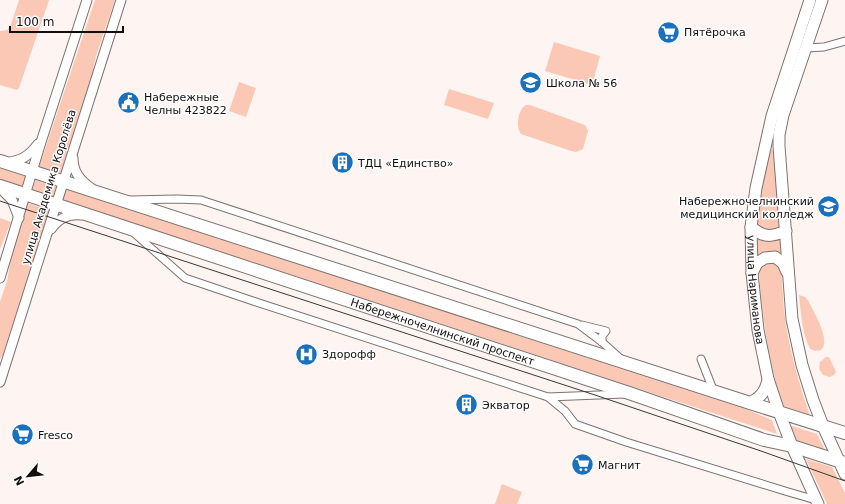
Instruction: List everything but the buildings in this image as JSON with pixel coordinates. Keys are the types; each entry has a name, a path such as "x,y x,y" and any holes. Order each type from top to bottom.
{"main road":[{"name":"улица Нариманова","path":"810,0 772,116 756,188 751,227 752,273 758,330 768,380 792,446 817,502"},
{"path":"822,0 783,116 779,135 792,319 802,365 824,426 842,462 845,474"},
{"path":"2,162 845,433"},
{"name":"Набережночелнинский проспект","path":"0,187 632,394 764,440 792,446 842,462"},
{"path":"751,227 758,233 766,236 786,231"},
{"path":"752,273 757,263 765,258 775,257 783,263 788,275"},
{"path":"750,403 764,393 768,380"}],"street":[{"name":"улица Академика Королёва","path":"0,278 41,142 88,0"},
{"name":"улица Академика Королёва","path":"0,382 121,0"},
{"path":"806,48 824,48 845,41"},
{"path":"2,162 23,159 31,154 41,142"},
{"path":"73,153 73,165 76,174 81,181 95,192"},
{"path":"0,187 12,200 19,218"},
{"path":"122,200 201,200 578,324 606,331 602,336 602,342"},
{"path":"48,233 56,222 63,218 72,215 87,216"},
{"path":"128,228 185,278 548,397 632,394"},
{"path":"578,324 626,363"},
{"path":"0,365 9,352"},
{"path":"701,359 714,392"},
{"path":"548,397 565,411 575,424 817,502"}],"shaded area":[{"path":"19,0 49,0 19,88 17,90 0,85 0,31 7,30 10,27"},
{"path":"95,0 115,0 96,56 88,93 61,174 39,167"},
{"path":"554,42 600,56 592,85 545,71"},
{"path":"239,82 256,88 246,117 229,111"},
{"path":"449,89 494,103 488,119 444,105"},
{"path":"530,105 585,125 588,131 583,149 576,152 571,151 521,134 518,127 518,118 523,107"},
{"path":"771,149 775,153 780,228 770,231 756,226 762,184"},
{"path":"0,168 27,177 23,187 0,180"},
{"path":"36,179 57,186 54,197 32,190"},
{"path":"66,188 748,410 772,420 777,434 62,200"},
{"path":"28,203 50,210 3,355 0,359 0,302 7,281 12,253"},
{"path":"0,218 11,222 0,249"},
{"path":"756,235 782,238 783,258 769,254 756,257"},
{"path":"772,261 781,268 786,327 792,356 810,416 783,408 778,391 764,323 759,271 762,265"},
{"path":"799,295 808,300 823,333 824,346 821,350 815,351 810,349 807,343 802,323"},
{"path":"826,357 829,357 836,372 830,377 823,375 819,369 820,362"},
{"path":"789,425 817,434 825,450 796,440"},
{"path":"806,459 832,467 845,493 845,504 827,504"},
{"path":"502,484 522,492 517,504 495,504"}],"tram line":[{"path":"0,201 595,395 845,481"}],"place":[{"name":"Пятёрочка","path":"668,32"},
{"name":"Школа № 56","path":"531,83"},
{"name":"Набережные Челны 423822","path":"128,103"},
{"name":"ТДЦ «Единство»","path":"343,163"},
{"name":"Набережночелнинский медицинский колледж","path":"829,207"},
{"name":"Здорофф","path":"306,354"},
{"name":"Экватор","path":"467,405"},
{"name":"Fresco","path":"23,435"},
{"name":"Магнит","path":"583,465"}]}
